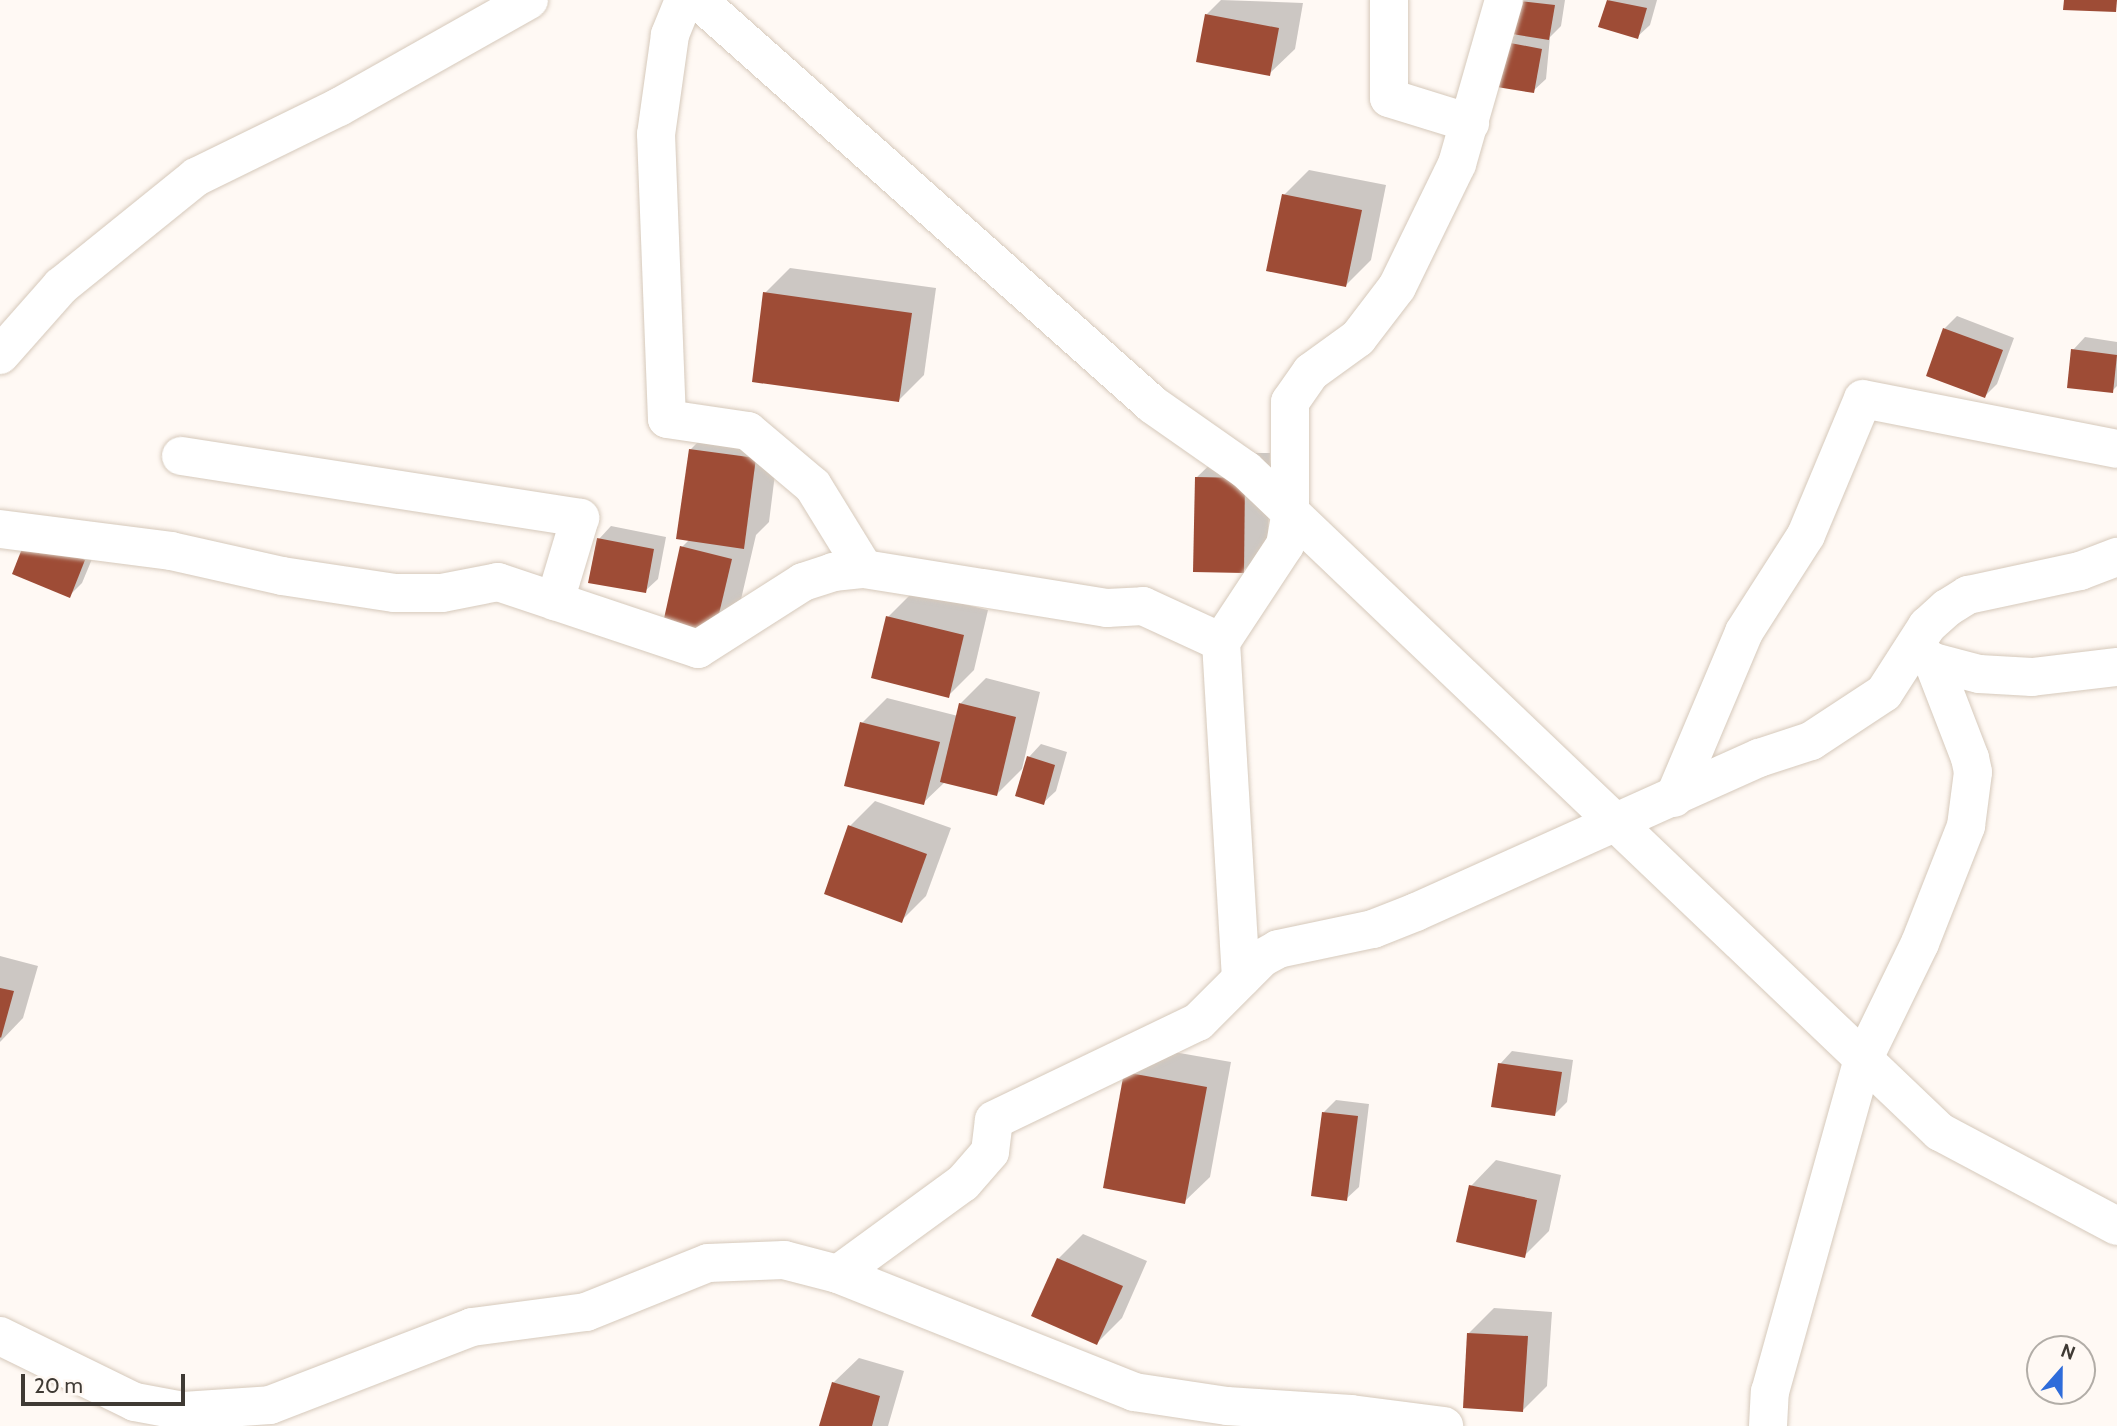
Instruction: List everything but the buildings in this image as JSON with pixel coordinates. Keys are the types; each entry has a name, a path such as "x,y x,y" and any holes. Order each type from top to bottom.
{"street":[{"path":"0,355 61,286 196,177 339,107 529,0"},
{"path":"684,0 670,35 656,134 667,419 748,431 813,486 864,569"},
{"path":"698,0 1153,405 1229,455 1290,517 1614,826 1940,1132 2117,1226"},
{"path":"1389,0 1389,98 1470,124"},
{"path":"1241,978 1222,642 1284,545 1290,517 1290,402 1311,372 1335,359 1378,317 1457,164 1504,0"},
{"path":"1674,798 1744,632 1806,535 1863,399 2117,449"},
{"path":"181,456 580,518 555,601"},
{"path":"0,529 171,551 282,576 394,593 442,593 498,582 698,649 803,582 833,572 864,569 1107,608 1143,606 1222,642"},
{"path":"1768,1426 1770,1392 1863,1060 1920,943 1966,826 1973,772 1924,655 1927,626 1968,595 2080,572 2117,557"},
{"path":"838,1274 963,1183 990,1152 994,1119 1198,1022 1241,978 1278,949 1373,929 1614,826 1759,758 1811,741 1884,693 1924,655"},
{"path":"1924,655 1979,674 2032,677 2117,667"},
{"path":"0,1336 135,1402 188,1418 270,1405 472,1327 586,1312 708,1263 784,1260 838,1274 1134,1392 1227,1406 1351,1414 1444,1426"}]}
